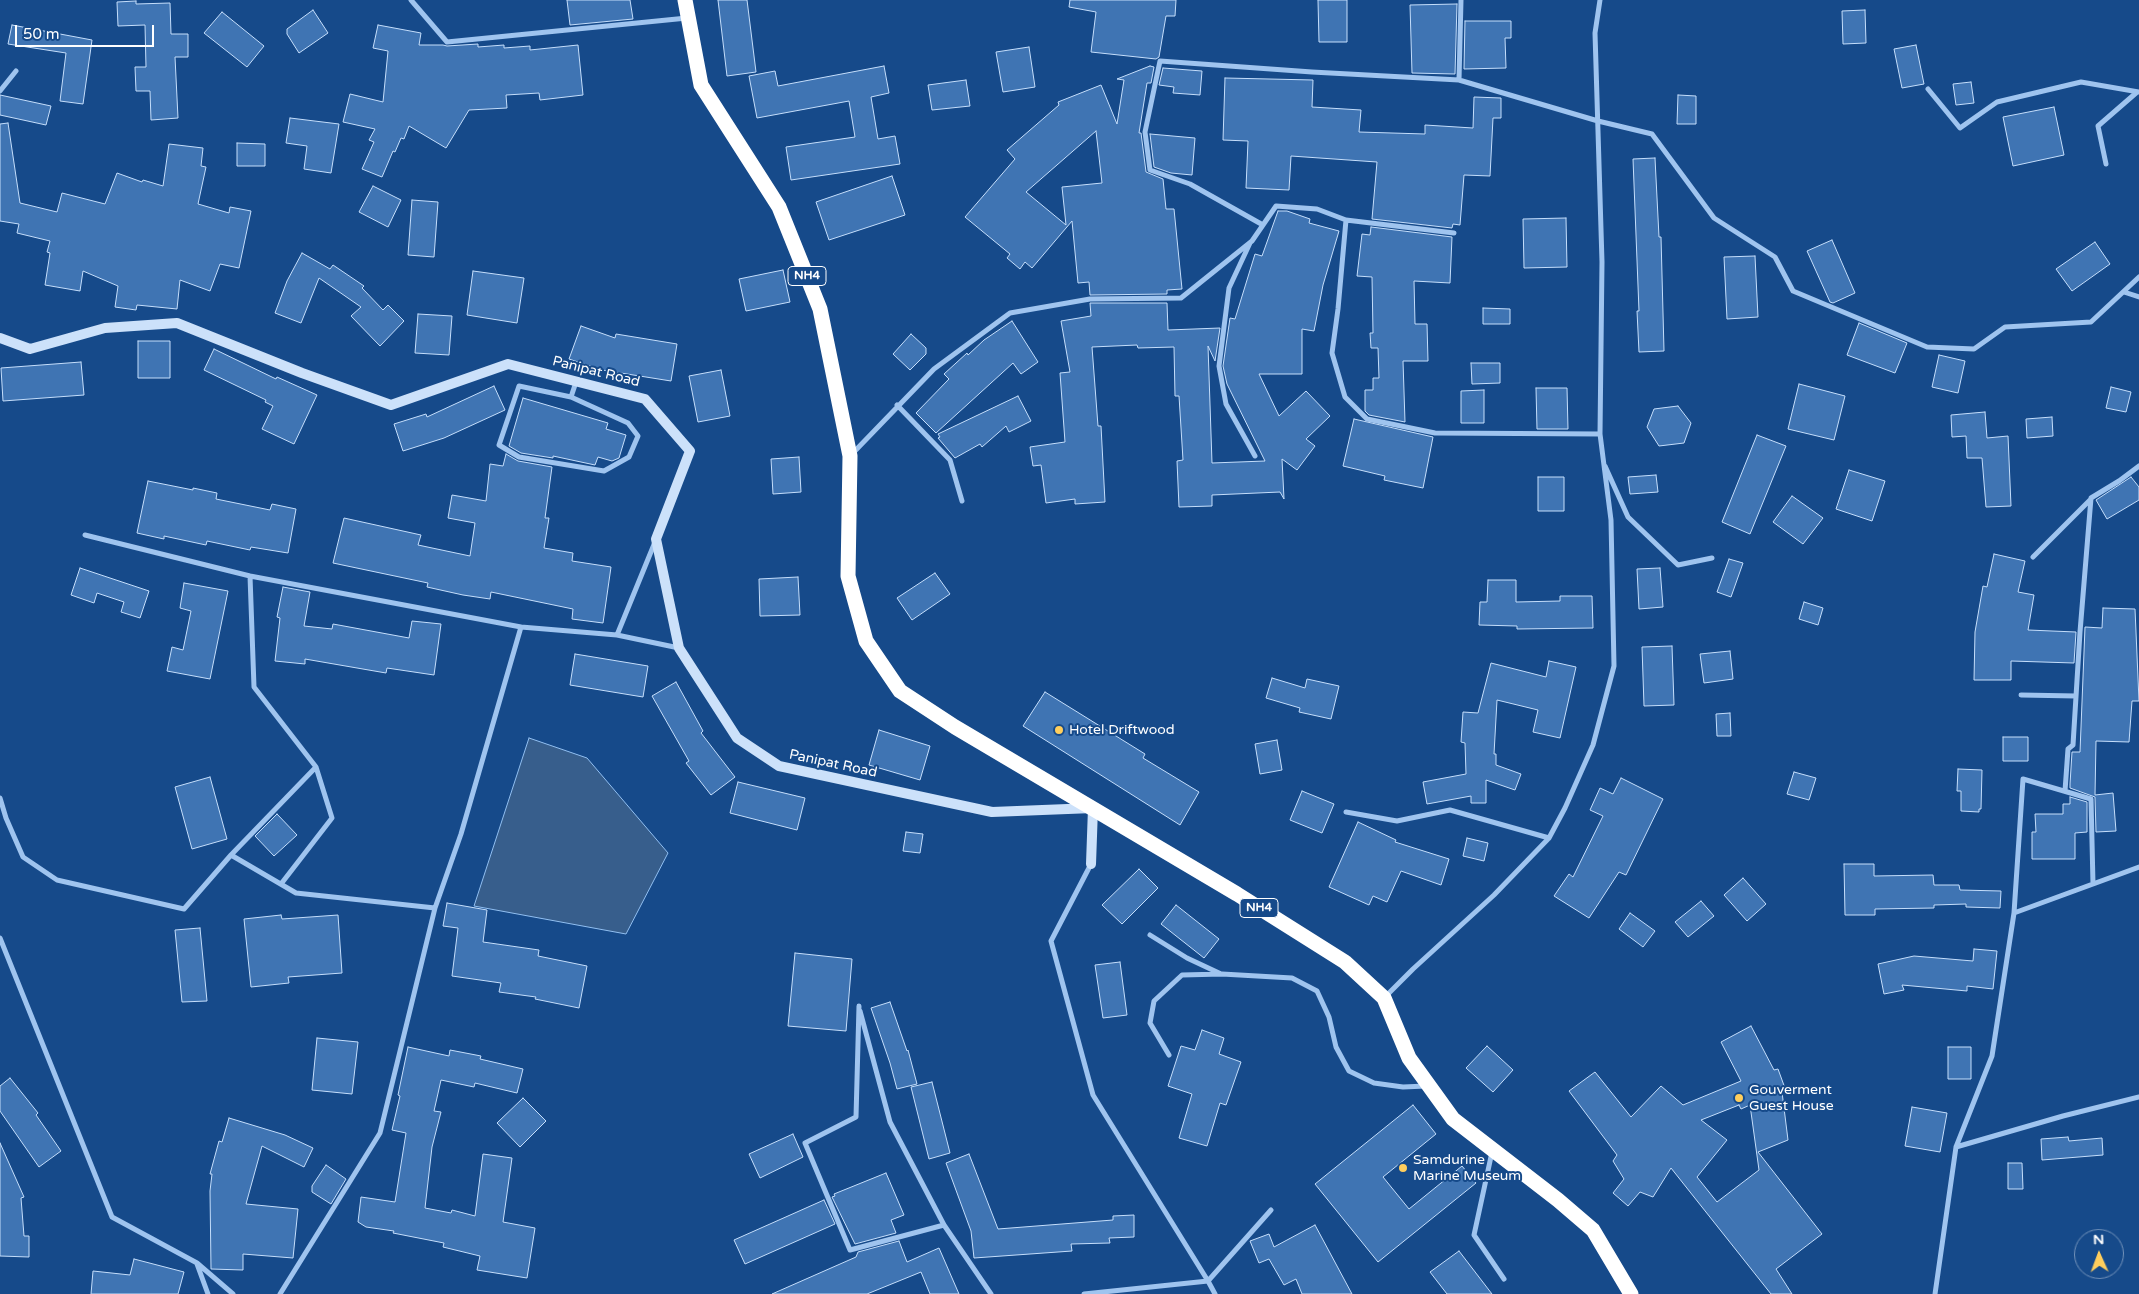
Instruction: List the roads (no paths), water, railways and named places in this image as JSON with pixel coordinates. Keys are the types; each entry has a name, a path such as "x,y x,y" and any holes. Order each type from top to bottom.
{"highway":[{"name":"NH4","path":"685,0 701,84 779,207 820,310 850,456 848,576 866,641 900,690 956,727 1237,894 1345,962 1384,998 1409,1058 1454,1119 1558,1200 1593,1230 1631,1294"}],"street":[{"path":"411,0 447,42 687,18"},
{"path":"1459,80 1460,0"},
{"path":"1384,998 1413,968 1494,895 1549,838 1566,808 1593,745 1614,666 1611,520 1600,434 1602,262 1595,33 1600,0"},
{"path":"1262,225 1190,184 1150,170 1145,132 1160,62 1459,80 1598,121 1652,134 1714,218 1775,257 1793,290 1927,347 1974,350 2005,327 2091,322 2139,277"},
{"path":"0,91 16,71"},
{"path":"1928,90 1960,128 1997,102 2081,82 2138,92"},
{"path":"2106,164 2098,126 2138,92"},
{"path":"1255,456 1226,404 1218,366 1229,288 1252,240 1276,206 1317,208 1346,220 1454,233"},
{"path":"1346,220 1332,353 1345,398 1367,419 1435,433 1600,434"},
{"path":"850,456 934,369 1010,313 1090,300 1180,298 1252,240"},
{"path":"2124,292 2139,297"},
{"name":"Panipat Road","path":"0,338 30,349 105,328 177,323 302,373 391,405 508,364 645,399 690,451 656,540 678,648 737,738 779,766 992,812 1093,808"},
{"path":"571,397 576,381"},
{"path":"519,386 571,397 628,423 638,436 629,457 604,471 519,457 499,445 519,386"},
{"path":"897,406 950,460 962,501"},
{"path":"1603,461 1628,517 1678,565 1712,558"},
{"path":"2033,557 2091,498 2139,466"},
{"path":"2065,791 2068,749 2073,744 2091,498"},
{"path":"85,535 250,576 521,628 617,635 678,648"},
{"path":"617,635 656,540"},
{"path":"250,576 254,687 316,767 332,818 281,884"},
{"path":"280,1294 380,1133 435,908 461,834 521,628"},
{"path":"2021,695 2076,696"},
{"path":"0,798 6,818 23,858 56,880 184,908 231,855 316,767"},
{"path":"1935,1294 1956,1148 1992,1056 2014,913 2023,779 2090,799 2093,884"},
{"path":"1093,808 1091,864 1051,941 1093,1095 1215,1294"},
{"path":"1346,812 1397,822 1450,810 1549,838"},
{"path":"231,855 296,893 435,908"},
{"path":"2014,913 2139,867"},
{"path":"1150,936 1187,958 1222,974"},
{"path":"0,938 112,1217 197,1263 233,1294"},
{"path":"1169,1055 1150,1023 1154,1001 1182,975 1222,974 1292,978 1317,991 1328,1017 1336,1046 1349,1071 1374,1083 1403,1087 1429,1086"},
{"path":"944,1225 850,1250 805,1143 856,1117 859,1006 890,1122 944,1225 991,1294"},
{"path":"1956,1148 2063,1116 2139,1096"},
{"path":"1492,1149 1474,1235 1504,1279"},
{"path":"1084,1294 1208,1281 1271,1210"},
{"path":"197,1263 208,1294"}],"water":[{"path":"529,738 587,758 668,853 626,934 474,906"}],"place":[{"name":"Hotel Driftwood","path":"1059,730"},
{"name":"Gouverment Guest House","path":"1739,1098"},
{"name":"Samdurine Marine Museum","path":"1403,1168"}]}
